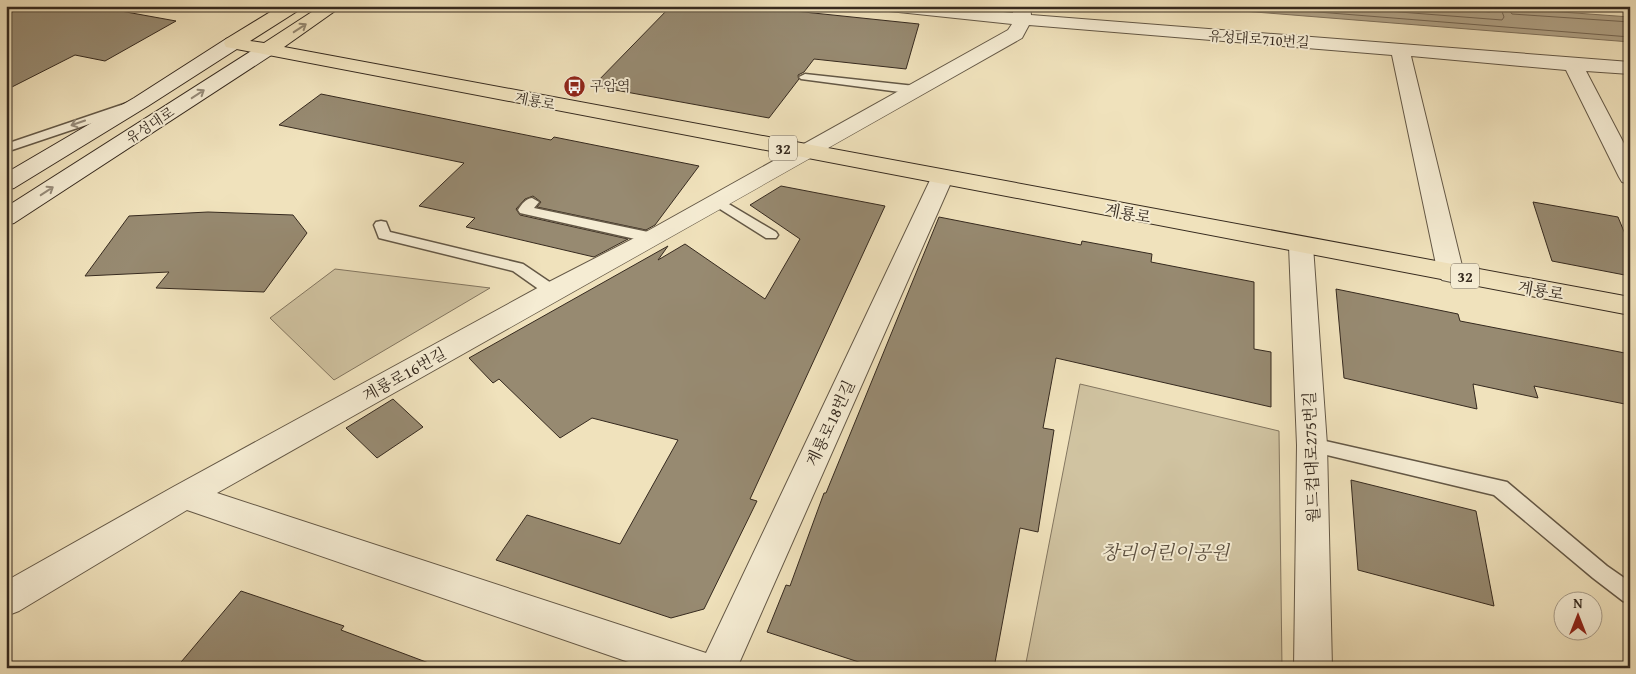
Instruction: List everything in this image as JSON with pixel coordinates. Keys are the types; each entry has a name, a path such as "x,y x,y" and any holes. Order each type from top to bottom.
{"main road":[{"name":"유성대로","path":"233,43 293,6"},
{"path":"266,50 333,6"},
{"name":"32","path":"233,43 266,50"},
{"name":"계룡로","path":"266,50 1301,246 1630,306"}],"street":[{"name":"유성대로710번길","path":"889,6 1022,13 1574,66 1630,68"},
{"path":"804,152 1016,34 1022,13"},
{"name":"유성대로","path":"6,183 141,102 233,43"},
{"name":"유성대로","path":"6,218 266,50"},
{"path":"1400,50 1451,274"},
{"path":"1574,66 1630,176"},
{"name":"계룡로16번길","path":"6,600 184,496 552,291 653,238 804,152"},
{"name":"계룡로18번길","path":"718,668 942,178"},
{"name":"월드컵대로275번길","path":"1301,246 1312,445 1313,668"},
{"path":"184,496 699,668"}],"lane":[{"path":"805,77 915,90"},
{"path":"6,148 141,102"},
{"path":"717,201 771,235"},
{"path":"532,202 525,210 653,238"},
{"path":"381,225 384,235 518,267 552,291"},
{"path":"1312,445 1500,488 1600,572 1630,594"}],"green space":[{"path":"335,269 490,288 334,380 270,318"},
{"name":"창리어린이공원","path":"1080,384 1279,431 1282,668 1025,668"}],"water":[{"path":"1180,6 1479,6 1630,17 1630,42"}],"building":[{"path":"6,6 93,6 176,21 105,61 75,55 6,90"},
{"path":"671,6 746,6 919,24 906,69 814,59 804,72 798,75 799,79 769,118 593,86"},
{"path":"321,94 551,140 554,137 699,166 655,225 646,230 537,207 541,202 533,196 525,199 516,209 520,215 628,239 594,257 466,227 475,218 419,206 464,163 279,125"},
{"path":"781,186 885,206 750,499 757,501 704,609 671,618 496,560 527,515 620,544 678,440 592,418 560,438 499,379 493,383 469,358 668,246 658,260 685,244 765,299 800,239 750,205"},
{"path":"1533,202 1618,217 1630,246 1630,276 1552,261"},
{"path":"208,212 293,215 307,233 264,292 156,288 169,272 85,276 129,216"},
{"path":"939,217 1081,245 1082,241 1152,254 1151,262 1254,282 1254,349 1271,352 1271,407 1056,358 1043,428 1054,430 1038,532 1020,528 994,668 877,668 767,632 786,585 790,586 824,493 826,493"},
{"path":"1336,289 1458,314 1460,321 1630,354 1630,405 1534,386 1538,398 1473,384 1477,409 1344,378"},
{"path":"393,399 423,427 377,458 346,428"},
{"path":"1351,480 1476,511 1494,606 1358,570"},
{"path":"241,591 344,626 341,630 434,665 433,668 176,668"}],"place":[{"name":"구암역","path":"574,86"}]}
